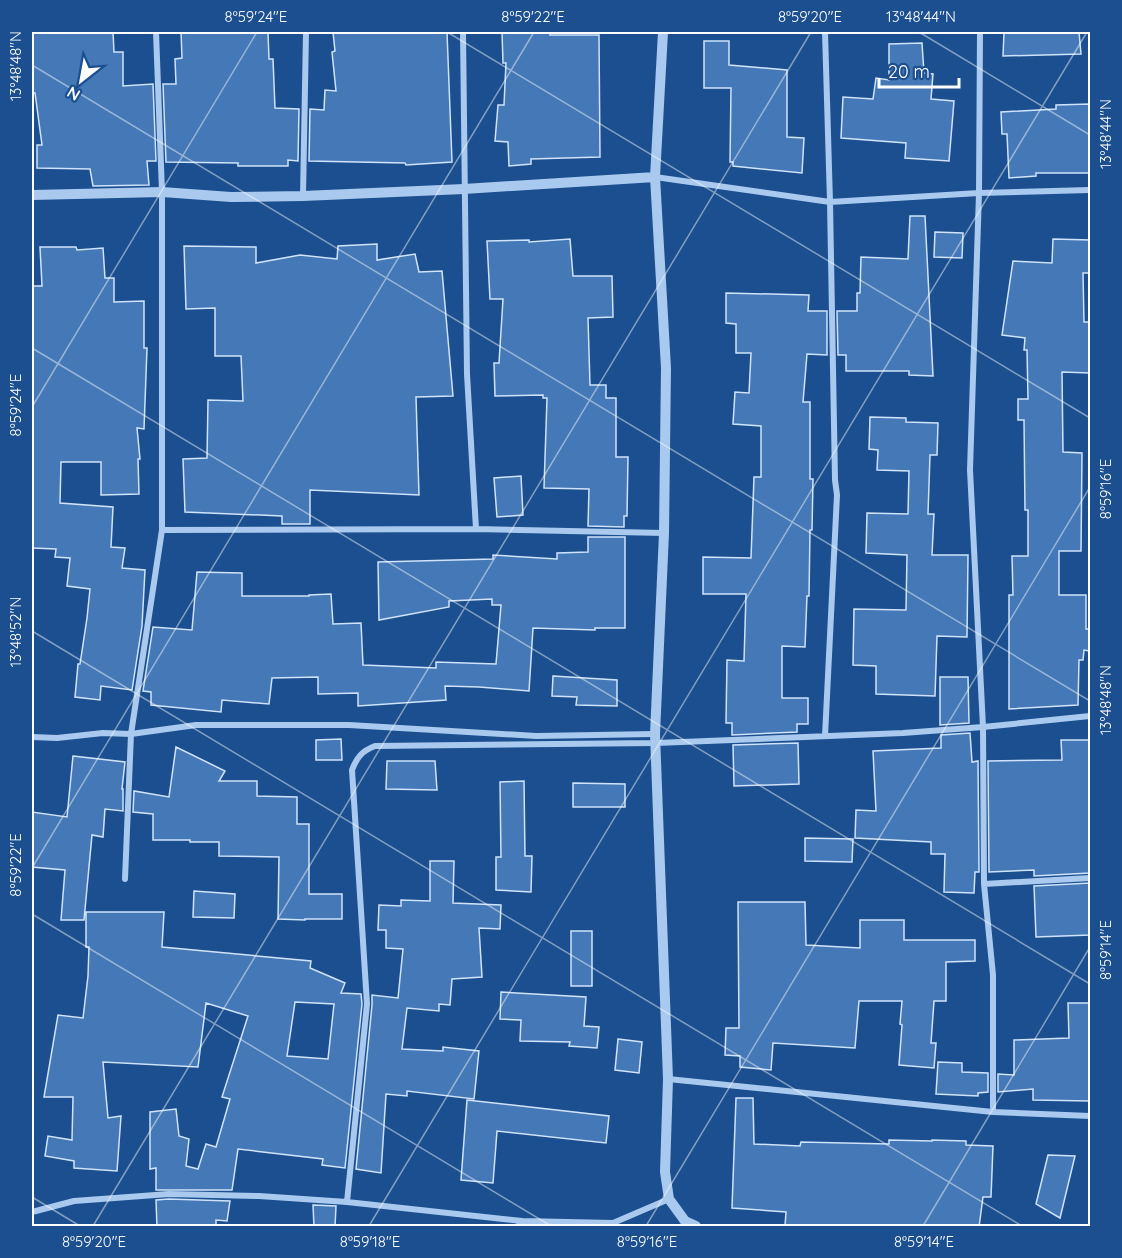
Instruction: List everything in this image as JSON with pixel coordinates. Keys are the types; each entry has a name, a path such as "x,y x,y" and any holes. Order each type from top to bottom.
{"street":[{"path":"125,879 131,734 162,530 162,192 156,32"},
{"path":"303,196 306,32"},
{"path":"463,32 467,374 476,529"},
{"path":"663,32 655,177 666,368 664,533 656,739 668,1079 665,1172 669,1199 685,1221 696,1227"},
{"path":"825,32 834,469 837,495 825,736"},
{"path":"980,32 979,194 970,470 983,727 984,884 993,975 993,1112"},
{"path":"32,195 162,192 231,197 303,196 655,177 830,202 1090,189"},
{"path":"162,530 476,529 664,533"},
{"path":"347,1202 367,1004 352,770 356,758 366,750 375,746 903,733 1090,716"},
{"path":"32,737 57,738 103,733 131,734 196,725 349,725 536,736 656,739"},
{"path":"984,884 1090,878"},
{"path":"668,1079 993,1112 1090,1116"},
{"path":"32,1212 74,1201 169,1194 259,1196 347,1202 520,1224 613,1225 669,1199"}],"building":[{"path":"32,32 113,32 114,52 123,52 123,86 153,84 156,161 147,161 149,185 93,186 90,169 37,168 37,145 42,145 35,93 32,93"},
{"path":"181,32 268,32 269,59 273,59 275,108 299,109 298,161 288,160 288,166 166,162 163,84 176,84 175,59 182,58"},
{"path":"333,32 447,32 452,162 406,165 405,163 309,161 310,109 324,110 325,90 336,91 332,52 335,51"},
{"path":"502,32 599,35 600,157 531,159 531,164 509,166 508,142 495,141 498,105 504,105 506,63 503,63"},
{"path":"1004,32 1079,32 1081,54 1003,56"},
{"path":"704,41 729,41 729,65 787,70 787,137 804,138 802,173 733,166 733,162 730,162 731,88 704,88"},
{"path":"922,43 924,73 933,74 931,99 954,101 949,161 905,158 906,143 841,138 843,97 873,99 876,78 889,80 889,44"},
{"path":"1090,104 1090,173 1036,173 1036,176 1009,178 1007,134 1002,134 1001,112 1056,109 1056,105"},
{"path":"910,216 925,216 933,376 909,375 909,371 846,371 846,355 838,355 837,311 857,311 861,257 908,259"},
{"path":"935,232 963,233 962,258 934,257"},
{"path":"570,239 573,276 612,276 613,317 588,318 590,385 606,385 606,398 616,398 616,457 628,457 627,516 624,516 624,527 588,526 589,489 544,488 547,398 543,398 543,395 495,396 494,363 499,363 503,299 490,299 487,241 529,240 529,242"},
{"path":"1053,239 1090,240 1090,273 1083,273 1084,322 1090,322 1090,373 1062,372 1063,452 1082,453 1081,551 1059,551 1059,595 1086,595 1086,629 1090,629 1090,651 1084,650 1083,660 1079,660 1078,705 1009,709 1009,595 1013,595 1012,556 1028,556 1024,420 1018,420 1018,399 1028,399 1025,338 1002,335 1013,261 1052,263"},
{"path":"377,244 377,260 415,254 419,272 442,271 453,396 416,397 419,495 310,490 310,524 282,524 282,516 185,512 183,459 207,458 208,400 243,401 241,356 215,356 215,308 186,309 184,246 256,247 256,263 300,255 337,259 338,246"},
{"path":"40,247 76,247 77,250 103,248 105,278 114,278 114,302 144,301 144,348 147,348 144,429 137,428 140,459 138,459 139,494 101,495 101,462 61,462 60,503 113,507 111,547 125,548 122,568 145,570 142,626 132,690 101,686 100,700 75,697 90,589 67,586 70,558 55,557 56,549 32,548 32,286 42,286"},
{"path":"726,293 809,295 808,311 827,311 827,355 807,354 803,402 810,402 810,479 813,479 805,647 782,646 782,698 808,698 808,724 797,724 797,732 732,735 732,723 726,723 727,660 744,661 746,594 703,594 703,557 751,558 754,477 761,477 761,426 733,424 735,392 749,393 751,353 736,353 736,324 726,323"},
{"path":"870,417 906,418 906,422 938,423 937,455 930,455 928,514 934,514 932,555 968,555 967,637 937,636 935,696 876,694 876,666 853,665 854,609 906,610 907,555 866,553 867,513 908,514 909,471 877,470 878,450 869,449"},
{"path":"521,476 523,515 497,517 494,478"},
{"path":"588,537 625,537 625,628 595,628 595,630 533,628 529,691 445,686 446,700 358,706 358,693 318,694 318,677 272,678 269,704 222,700 221,712 151,705 151,692 143,691 153,627 192,630 197,572 242,573 242,596 331,594 333,624 361,623 363,665 436,668 436,662 496,664 501,605 492,605 492,599 449,601 449,607 379,620 378,562 493,559 493,555 557,559 557,553 588,552"},
{"path":"553,676 617,680 617,706 576,705 577,697 552,696"},
{"path":"940,677 968,677 969,723 940,725"},
{"path":"970,733 972,762 978,761 979,872 975,872 974,893 944,892 945,854 931,854 931,842 855,838 856,810 876,811 873,751 941,748 941,735"},
{"path":"341,739 342,760 316,760 316,740"},
{"path":"1061,740 1090,740 1090,873 1034,876 1034,870 989,872 988,761 1062,760"},
{"path":"798,743 799,784 734,786 733,745"},
{"path":"176,747 225,771 219,781 257,781 257,796 297,797 297,824 309,824 309,894 342,894 342,919 278,919 279,857 219,856 219,842 153,840 153,814 133,812 134,791 169,797"},
{"path":"73,756 125,762 122,789 123,811 105,809 103,837 92,835 84,920 61,920 65,870 32,867 32,812 67,817"},
{"path":"387,761 435,761 437,790 386,789"},
{"path":"524,781 525,856 532,856 531,892 496,890 496,857 501,857 500,782"},
{"path":"573,783 625,784 625,807 573,807"},
{"path":"805,838 853,839 852,862 805,861"},
{"path":"430,861 454,861 453,903 501,905 500,929 479,928 482,977 452,979 450,1005 439,1004 439,1011 407,1008 402,1049 443,1051 443,1047 479,1051 474,1099 407,1091 407,1096 386,1094 381,1173 356,1169 372,995 398,998 403,949 386,948 386,930 378,930 379,905 401,906 401,900 430,901"},
{"path":"1090,883 1090,935 1036,937 1034,886"},
{"path":"194,891 235,894 234,918 193,917"},
{"path":"738,902 805,902 806,945 860,948 860,920 904,920 904,940 975,940 975,961 946,962 946,1001 934,1001 931,1043 936,1043 934,1068 899,1065 902,1001 859,1001 855,1048 773,1043 771,1070 740,1067 740,1056 725,1055 726,1028 739,1028"},
{"path":"86,912 164,912 162,947 311,961 310,968 345,983 341,993 361,994 362,1004 345,1168 322,1165 323,1159 238,1149 232,1190 156,1190 156,1168 150,1169 150,1112 176,1109 179,1136 189,1139 186,1166 198,1169 206,1144 216,1147 230,1099 222,1097 248,1016 206,1003 198,1067 103,1062 108,1118 121,1116 117,1171 74,1168 74,1161 45,1156 48,1136 72,1140 73,1097 44,1097 58,1015 83,1018 88,976 89,947 86,947","holes":["295,1002 334,1004 328,1059 287,1056"]},
{"path":"571,931 592,931 592,986 571,986"},
{"path":"501,992 586,997 584,1026 599,1027 597,1048 569,1046 570,1042 520,1041 521,1020 500,1019"},
{"path":"1068,1003 1090,1003 1090,1101 1033,1100 1033,1089 998,1092 998,1074 1014,1075 1014,1040 1069,1038"},
{"path":"618,1039 642,1042 639,1073 615,1070"},
{"path":"938,1062 962,1063 962,1072 988,1073 988,1092 978,1093 978,1096 936,1094"},
{"path":"736,1098 753,1098 754,1144 800,1146 801,1142 889,1144 889,1140 932,1140 966,1141 966,1145 993,1146 991,1197 983,1197 979,1227 785,1226 786,1212 732,1208"},
{"path":"467,1100 609,1116 606,1143 497,1131 493,1183 461,1180"},
{"path":"1048,1155 1075,1156 1060,1218 1036,1204"},
{"path":"156,1200 230,1201 227,1221 216,1220 216,1227 157,1227"},
{"path":"313,1205 336,1206 335,1227 314,1227"}]}
